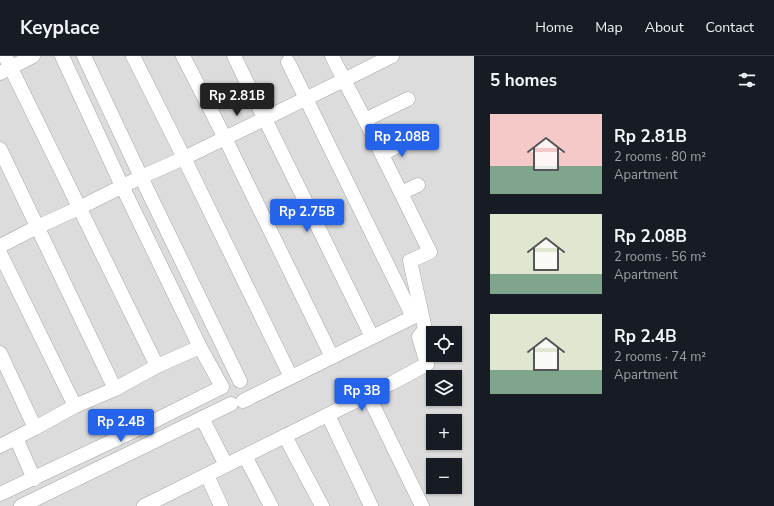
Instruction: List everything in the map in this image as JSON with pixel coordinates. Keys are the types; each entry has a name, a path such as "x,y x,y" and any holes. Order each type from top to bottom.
{"street":[{"path":"33,56 5,65 79,208 157,366"},
{"path":"62,56 122,186 200,347 222,387 221,391 224,399 237,402"},
{"path":"84,56 141,177 240,381 245,388 245,392 237,402"},
{"path":"133,56 291,377"},
{"path":"183,56 332,357"},
{"path":"234,56 372,337"},
{"path":"332,56 430,252 410,260 425,329 419,337"},
{"path":"0,246 344,80 387,57"},
{"path":"144,506 168,501 206,475 368,395 427,364 413,317 288,62"},
{"path":"365,120 408,99"},
{"path":"382,154 411,139"},
{"path":"0,149 115,389"},
{"path":"401,193 418,185"},
{"path":"0,253 75,406"},
{"path":"14,488 22,506 413,317"},
{"path":"0,446 75,406 115,389 157,366 200,347"},
{"path":"0,353 35,428"},
{"path":"0,494 140,428 222,387 224,383 232,380 240,381"},
{"path":"368,395 422,506"},
{"path":"328,414 371,506"},
{"path":"202,418 226,465"},
{"path":"140,428 148,444"},
{"path":"285,436 322,506"},
{"path":"16,438 34,479"},
{"path":"245,456 272,506"},
{"path":"206,475 221,506"}],"shaded area":[{"path":"0,56 474,56 474,506 0,506"}]}
